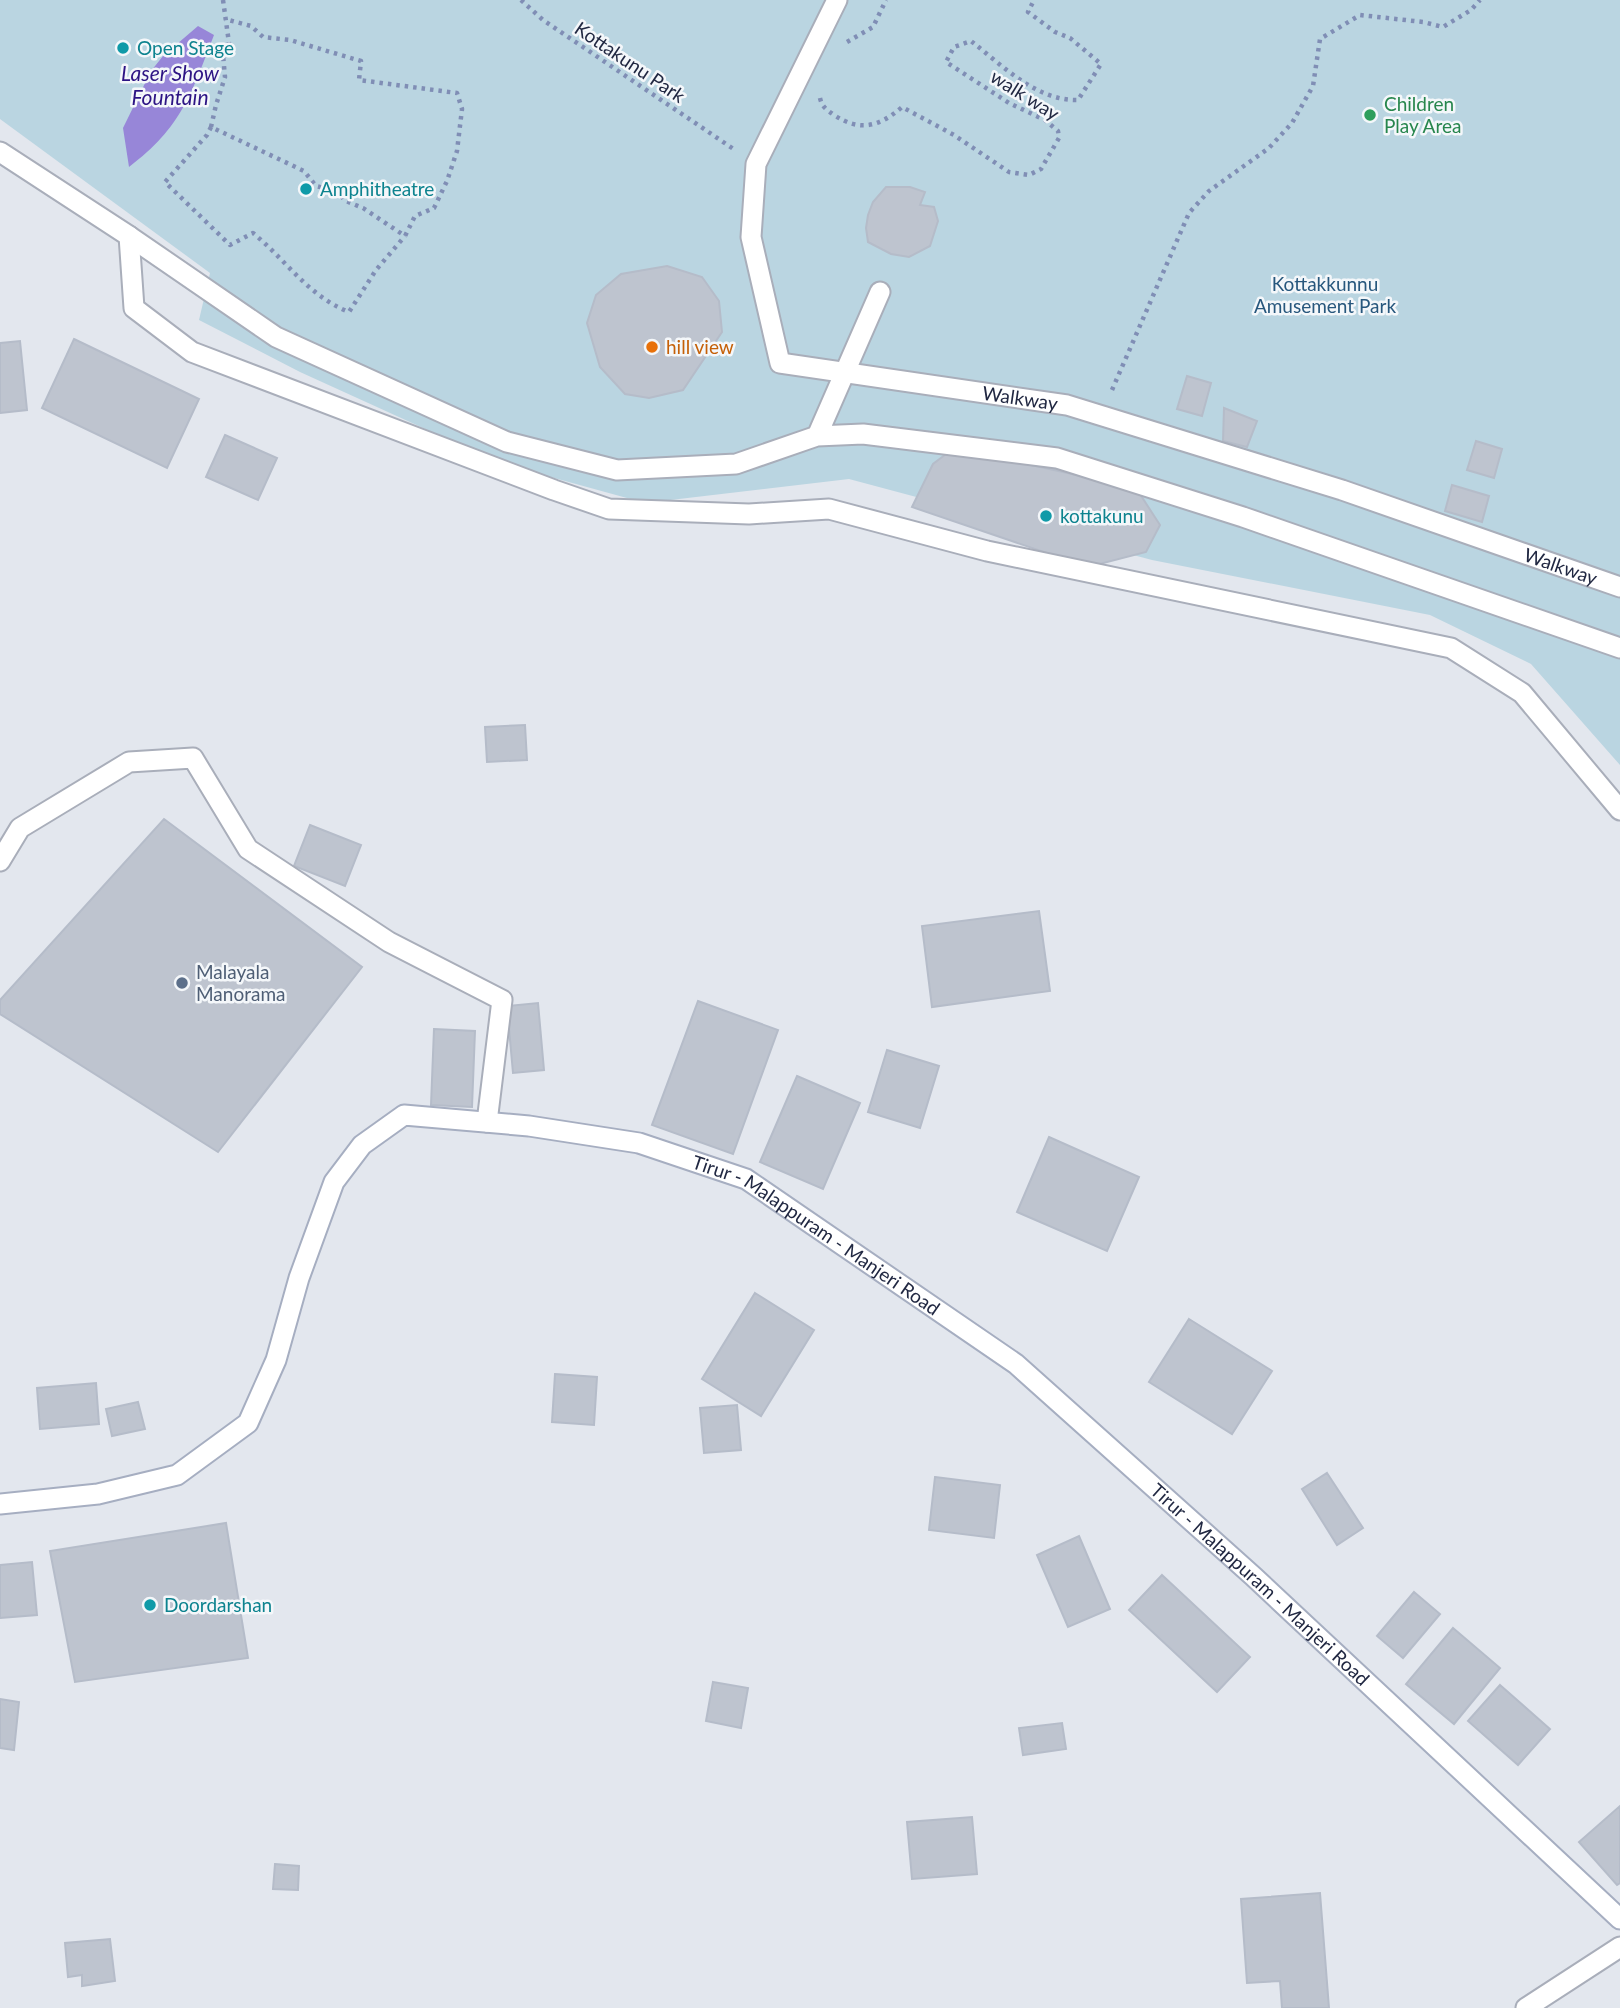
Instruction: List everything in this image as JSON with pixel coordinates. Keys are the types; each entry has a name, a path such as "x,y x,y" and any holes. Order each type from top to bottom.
{"street":[{"name":"Walkway","path":"837,0 756,164 751,237 780,363 1066,405 1342,491 1620,587"},
{"path":"0,152 276,337 507,442 617,470 736,464 817,436 863,434 1057,458 1243,517 1620,648"},
{"path":"129,236 134,308 192,352 609,509 750,514 829,509 987,551 1451,648 1522,693 1620,810"},
{"path":"817,436 880,292"},
{"path":"0,861 20,828 129,762 193,758 248,849 389,942 502,1000 487,1122"},
{"name":"Tirur - Malappuram - Manjeri Road","path":"0,1504 98,1494 177,1475 248,1423 276,1360 299,1278 334,1182 362,1145 404,1115 529,1126 639,1143 746,1179 1016,1364 1253,1576 1620,1919"},
{"path":"1525,2008 1620,1947"}],"path":[{"path":"223,0 225,19 229,43 223,55 225,77 215,104 211,127 207,135 165,181 230,245 253,233 272,248 302,282 332,306 349,312 376,270 405,236 415,216 434,208 457,152 462,109 457,93 359,80 361,61 290,40 263,37 251,26 225,19"},
{"name":"Kottakunu Park","path":"520,0 543,20 727,144"},
{"path":"837,49 873,27 886,0"},
{"name":"walk way","path":"819,88 822,106 845,122 859,127 876,124 902,107 954,135 1009,172 1029,175 1041,169 1059,138 1058,131 1045,120 1009,103 946,62 954,47 971,41 1021,80 1049,95 1064,100 1078,100 1101,64 1070,38 1055,32 1028,12 1034,0"},
{"path":"1101,416 1189,213 1209,191 1269,148 1292,123 1313,86 1320,39 1360,15 1443,27 1471,10 1480,0"},
{"path":"211,127 304,171 316,186 336,191 346,201 363,208 405,236"}],"green space":[{"name":"Kottakkunnu Amusement Park","path":"0,0 1620,0 1620,765 1531,664 1430,615 1152,560 849,479 645,503 500,463 300,372 199,320 210,273 0,119"}],"water":[{"name":"Laser Show Fountain","path":"198,26 214,35 191,92 161,138 129,167 123,128 151,71 163,56"}],"building":[{"path":"886,187 910,187 925,192 920,205 934,207 938,221 930,246 909,257 891,254 868,242 868,215 873,202"},
{"name":"hill view","path":"667,266 702,277 719,301 722,332 683,390 649,398 625,394 600,367 587,323 596,295 621,274"},
{"path":"74,339 199,399 167,468 42,408"},
{"path":"20,341 27,410 0,413 0,343"},
{"path":"1187,376 1211,383 1202,416 1177,409"},
{"path":"1224,408 1257,421 1247,447 1223,441"},
{"path":"225,435 277,458 258,500 206,477"},
{"path":"1476,441 1502,449 1494,478 1467,470"},
{"name":"kottakunu","path":"954,448 1136,488 1160,525 1146,552 1088,567 912,507 933,464"},
{"path":"1452,485 1489,496 1482,522 1445,511"},
{"path":"525,725 527,760 487,762 485,727"},
{"name":"Malayala Manorama","path":"164,819 362,967 218,1152 0,1014 0,1000"},
{"path":"310,825 361,845 345,886 294,866"},
{"path":"1039,911 1050,991 932,1007 922,926"},
{"path":"698,1001 778,1030 733,1154 652,1125"},
{"path":"538,1003 544,1070 513,1073 507,1006"},
{"path":"434,1029 475,1031 472,1107 431,1105"},
{"path":"887,1050 939,1066 920,1128 868,1112"},
{"path":"797,1076 860,1103 823,1189 760,1162"},
{"path":"1049,1137 1139,1177 1107,1251 1017,1212"},
{"path":"755,1293 814,1330 761,1416 702,1379"},
{"path":"1189,1319 1272,1371 1232,1434 1149,1382"},
{"path":"555,1374 597,1377 594,1425 552,1422"},
{"path":"96,1383 99,1424 40,1429 37,1388"},
{"path":"138,1402 145,1429 112,1436 106,1409"},
{"path":"737,1405 741,1450 704,1453 700,1408"},
{"path":"1327,1473 1363,1528 1337,1545 1302,1489"},
{"path":"935,1477 1000,1485 994,1538 929,1530"},
{"name":"Doordarshan","path":"226,1523 248,1658 75,1682 50,1551"},
{"path":"1079,1536 1110,1609 1068,1627 1037,1555"},
{"path":"32,1562 37,1615 0,1618 0,1565"},
{"path":"1162,1575 1250,1657 1217,1692 1129,1610"},
{"path":"1414,1592 1440,1614 1403,1658 1377,1636"},
{"path":"1453,1628 1500,1668 1454,1724 1406,1684"},
{"path":"713,1682 748,1688 741,1728 706,1721"},
{"path":"1500,1685 1550,1729 1518,1765 1468,1721"},
{"path":"0,1699 19,1702 14,1750 0,1748"},
{"path":"1062,1723 1066,1749 1023,1755 1019,1728"},
{"path":"1620,1806 1620,1883 1617,1885 1579,1842"},
{"path":"972,1817 977,1874 912,1879 907,1822"},
{"path":"275,1864 299,1866 298,1890 273,1889"},
{"path":"1320,1893 1329,2008 1282,2008 1280,1981 1247,1983 1241,1899"},
{"path":"110,1939 115,1981 82,1986 82,1975 68,1977 65,1943"}],"place":[{"name":"Open Stage","path":"123,48"},
{"name":"Children Play Area","path":"1370,115"},
{"name":"Amphitheatre","path":"306,189"},
{"name":"hill view","path":"652,347"},
{"name":"kottakunu","path":"1046,516"},
{"name":"Malayala Manorama","path":"182,983"},
{"name":"Doordarshan","path":"150,1605"}]}
